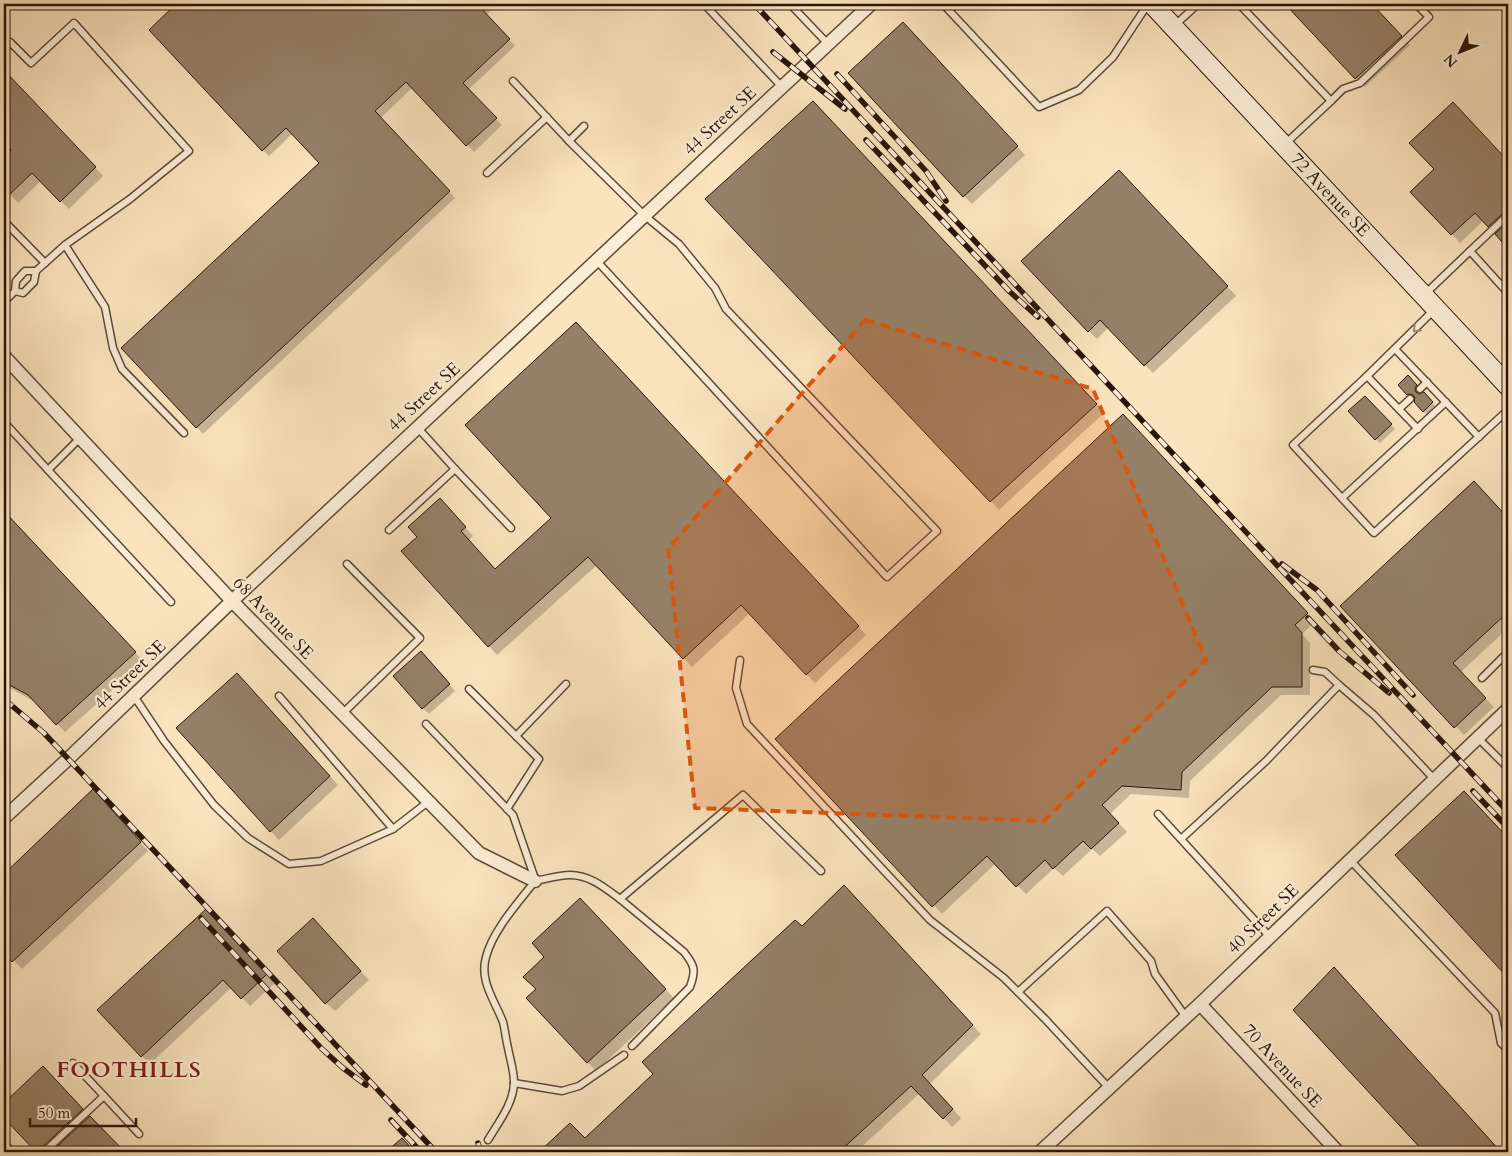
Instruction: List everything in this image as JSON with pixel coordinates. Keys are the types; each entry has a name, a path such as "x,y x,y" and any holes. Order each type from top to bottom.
{"street":[{"name":"44 Street SE","path":"4,818 417,427 871,4"},
{"name":"72 Avenue SE","path":"1152,4 1508,386"},
{"name":"68 Avenue SE","path":"4,356 232,601 479,853 535,881"},
{"name":"40 Street SE","path":"1040,1152 1200,1004 1508,709"},
{"name":"70 Avenue SE","path":"1200,1004 1333,1150"}],"lane":[{"path":"704,4 782,86"},
{"path":"790,4 828,44"},
{"path":"796,10 803,4"},
{"path":"944,4 1038,107 1079,90 1112,57 1148,4"},
{"path":"1174,27 1198,4"},
{"path":"1239,4 1331,101"},
{"path":"1284,145 1343,89 1360,83 1429,17 1416,4"},
{"path":"4,49 10,42 31,63 74,24 188,151 130,199 65,245 36,271 24,271 16,281 15,291 4,302"},
{"path":"513,80 570,142 645,216 679,244 716,288 726,309 937,531 888,577 596,260"},
{"path":"487,174 546,117"},
{"path":"570,142 584,126"},
{"path":"1424,295 1508,215"},
{"path":"4,221 45,264"},
{"path":"65,245 106,307 113,348 122,369 184,433"},
{"path":"1470,251 1508,293"},
{"path":"15,291 23,293 34,282 36,271"},
{"path":"1436,308 1367,376 1293,444 1374,533 1508,410"},
{"path":"1395,349 1479,437"},
{"path":"1367,376 1418,429"},
{"path":"1420,389 1427,382"},
{"path":"1399,409 1410,398"},
{"path":"1342,498 1446,402"},
{"path":"4,422 171,602"},
{"path":"417,427 511,528"},
{"path":"48,470 80,438"},
{"path":"389,530 455,469"},
{"path":"342,714 420,638 347,564"},
{"path":"1482,678 1508,652"},
{"path":"740,660 736,688 747,724 930,920 1004,978 1109,1088"},
{"path":"1313,670 1325,672 1374,715 1434,779"},
{"path":"516,736 566,684"},
{"path":"1181,839 1266,761 1339,685"},
{"path":"469,689 539,760 507,809"},
{"path":"134,696 164,741 214,806 248,838 289,864 321,861 393,829 428,802"},
{"path":"279,696 393,829"},
{"path":"426,724 512,815 535,881"},
{"path":"1478,738 1508,768"},
{"path":"620,899 743,795 821,870"},
{"path":"1158,814 1270,936"},
{"path":"1350,860 1495,1013 1502,1043 1508,1050"},
{"path":"488,1140 508,1106 514,1083 503,1022 490,996 484,972 485,958 500,929 535,881 570,875 584,877 600,884 684,952 693,963 695,974 690,987 632,1046"},
{"path":"1018,992 1107,911 1151,961 1156,974 1186,1017"},
{"path":"514,1083 562,1091 579,1086 624,1055"},
{"path":"73,1063 139,1134"},
{"path":"44,1152 104,1096"},
{"path":"4,1143 12,1152"}],"highlighted area":[{"path":"865,320 1093,389 1206,660 1044,821 695,808 668,549"}],"building":[{"path":"176,4 477,4 510,39 463,83 497,118 466,146 406,82 375,111 450,191 196,428 121,348 319,163 286,128 262,151 149,30"},
{"path":"1285,4 1372,4 1402,36 1355,79"},
{"path":"903,22 1018,146 963,197 848,73"},
{"path":"4,70 96,167 60,202 32,173 9,195 4,189 4,157 11,150 4,143"},
{"path":"813,101 1097,404 990,502 705,199"},
{"path":"1453,102 1508,161 1508,210 1488,227 1475,213 1451,235 1410,192 1434,169 1409,143"},
{"path":"1119,170 1228,286 1144,366 1100,320 1088,332 1021,261"},
{"path":"1508,222 1508,249 1495,234"},
{"path":"576,322 859,626 806,675 741,605 683,659 588,557 488,647 401,551 417,537 408,527 440,498 466,527 461,531 495,569 551,518 465,425"},
{"path":"1408,375 1417,385 1415,388 1416,392 1419,394 1424,392 1433,402 1423,412 1414,402 1415,398 1413,395 1407,395 1398,385"},
{"path":"1365,396 1392,424 1375,440 1348,411"},
{"path":"1123,414 1308,613 1295,625 1302,633 1302,687 1272,687 1182,772 1181,790 1122,786 1102,805 1119,823 1091,849 1083,841 1053,869 1045,860 1016,887 987,856 932,907 775,739"},
{"path":"1474,481 1508,518 1508,612 1453,663 1486,698 1454,728 1340,606"},
{"path":"4,511 136,652 56,725 28,695 4,682"},
{"path":"421,651 450,684 422,709 393,676"},
{"path":"237,673 330,776 270,832 176,728"},
{"path":"93,789 141,842 12,962 4,952 4,874"},
{"path":"1464,791 1508,838 1508,978 1395,855"},
{"path":"844,885 973,1025 922,1075 953,1109 943,1119 911,1086 839,1152 539,1152 570,1123 585,1138 653,1074 642,1062 795,920 802,926"},
{"path":"580,898 666,989 587,1063 526,998 536,989 523,977 544,957 532,943"},
{"path":"206,909 268,973 241,999 223,980 141,1057 97,1010"},
{"path":"313,918 361,971 325,1004 277,951"},
{"path":"1334,967 1501,1152 1424,1152 1293,1010"},
{"path":"43,1066 83,1109 39,1152 36,1152 4,1118 4,1103"},
{"path":"90,1116 125,1152 51,1152"},
{"path":"402,1138 415,1152 386,1152"}],"railway":[{"path":"754,4 1508,812"},
{"path":"773,52 845,109"},
{"path":"837,74 926,171 946,201"},
{"path":"866,140 1010,292 1038,317"},
{"path":"1282,564 1317,590 1413,695"},
{"path":"1308,618 1339,651 1389,693"},
{"path":"4,699 44,733 436,1152"},
{"path":"1473,791 1508,828"},
{"path":"201,918 322,1049 366,1085"},
{"path":"391,1120 421,1152"},
{"path":"478,1143 481,1152"}],"district":[{"name":"FOOTHILLS","path":"129,1070"}]}
